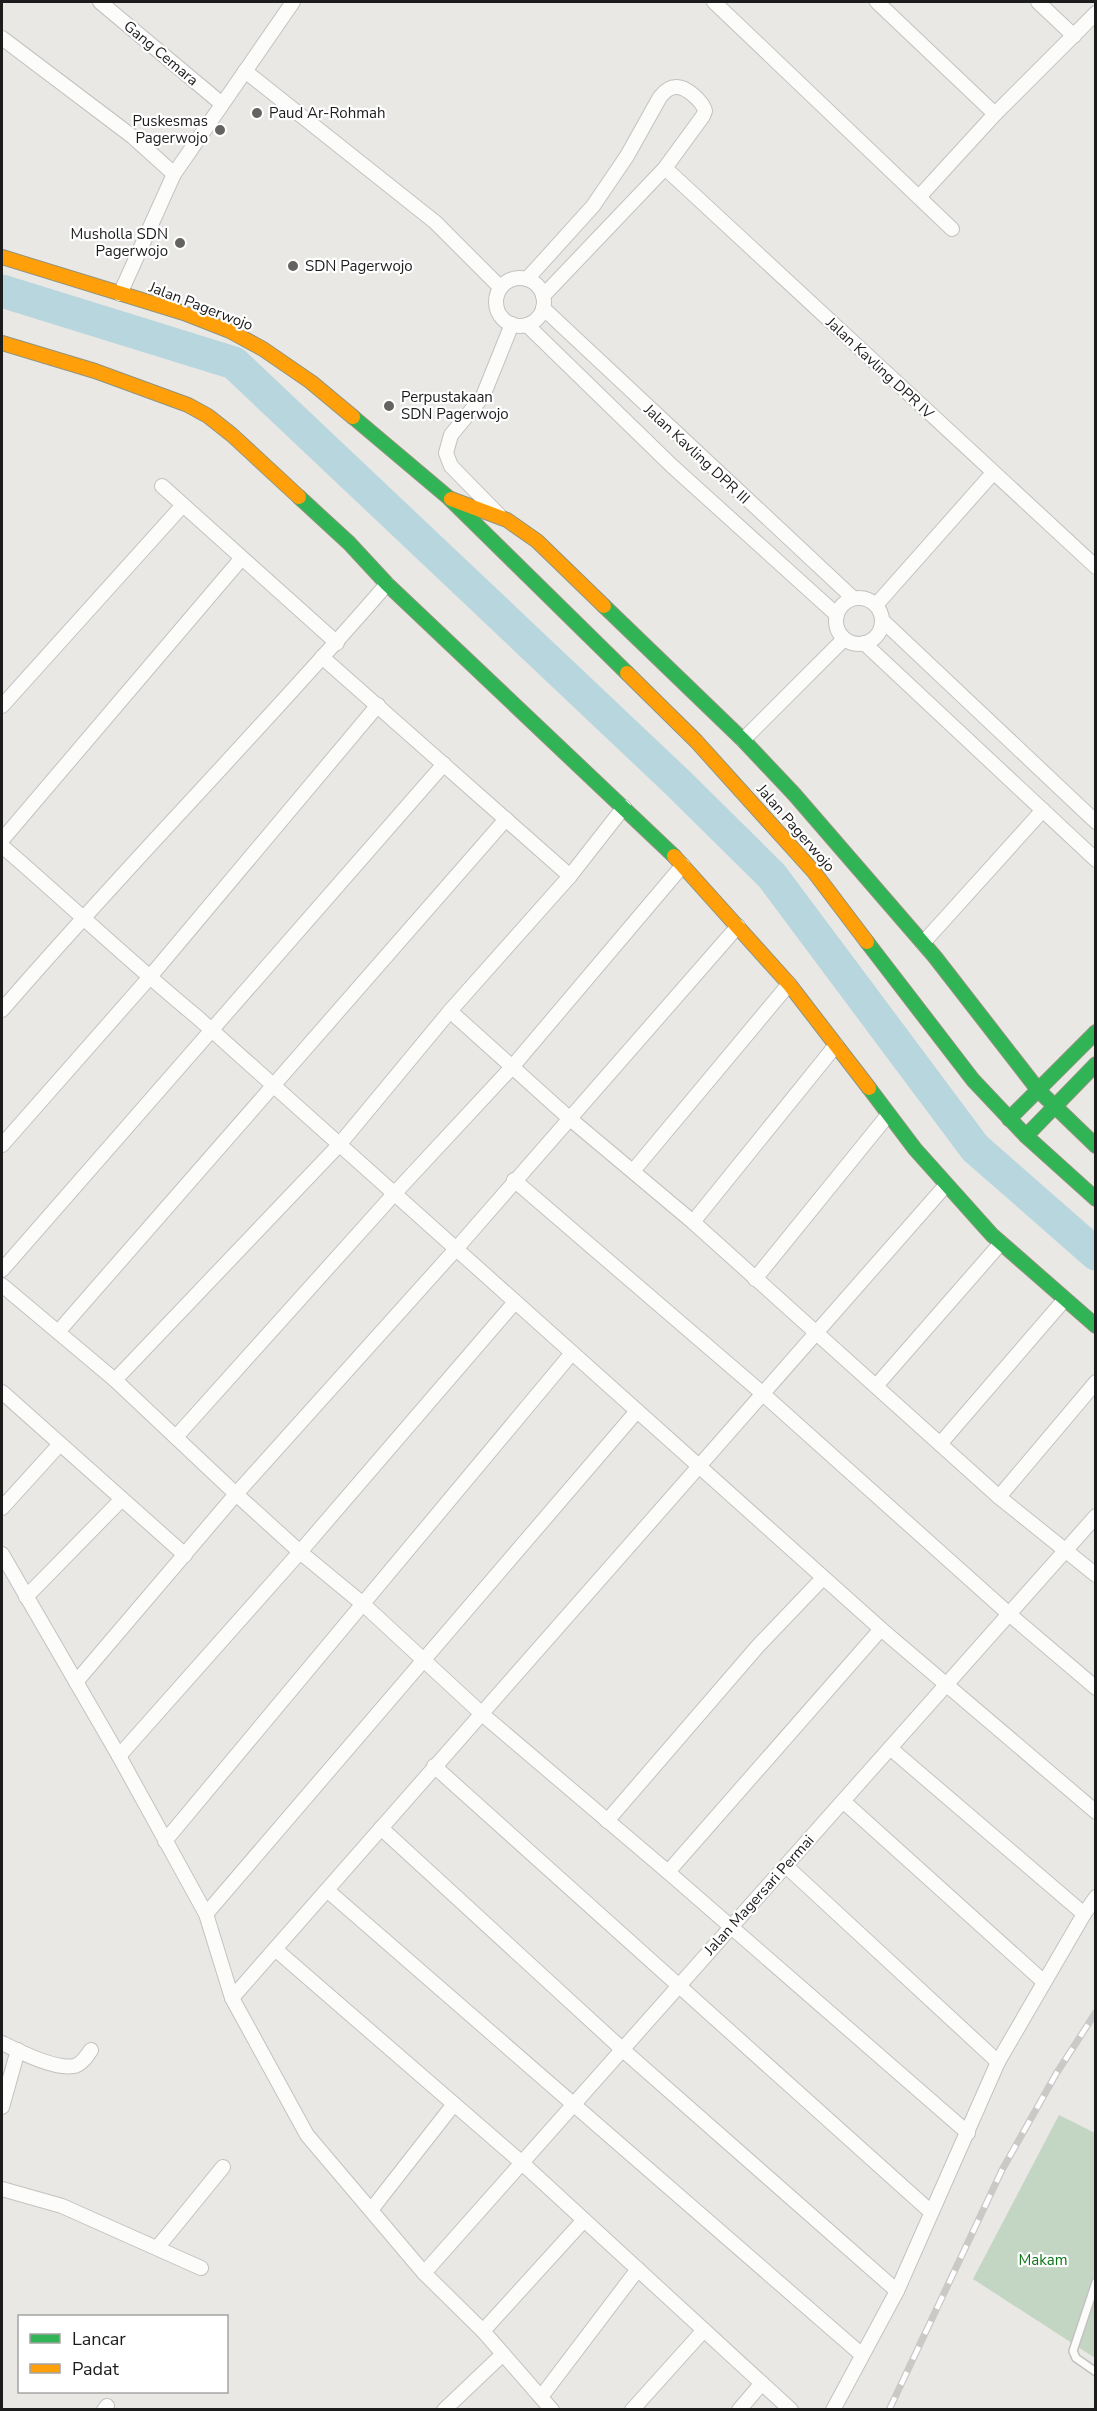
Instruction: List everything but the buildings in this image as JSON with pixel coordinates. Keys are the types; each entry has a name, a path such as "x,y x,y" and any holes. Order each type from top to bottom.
{"main road":[{"name":"Jalan Pagerwojo","path":"2,257 184,313 230,331 271,354 311,382 743,740 794,794 923,943 1039,1091 1095,1146"},
{"path":"2,343 95,371 188,405 208,416 232,435 349,543 387,584 683,865 789,984 888,1115 946,1185 1000,1243 1095,1326"},
{"name":"Jalan Pagerwojo","path":"449,498 501,517 537,541 584,607 696,741 814,872 961,1065 1009,1119 1095,1199"},
{"path":"1009,1119 1095,1032"},
{"path":"1026,1136 1095,1064"}],"street":[{"name":"Gang Cemara","path":"100,2 222,104"},
{"path":"120,294 174,174 293,2"},
{"path":"714,2 952,229"},
{"path":"877,2 995,114"},
{"path":"1038,2 1074,36"},
{"path":"919,197 995,114 1095,13"},
{"path":"2,38 132,137 174,174"},
{"path":"244,71 435,222 500,287"},
{"path":"527,279 593,206 627,156 660,97 670,88 682,87 700,101 705,111 665,168 543,302 534,321 527,325 512,324 499,314 495,305 500,287 508,280 518,278 527,279 536,284 543,302"},
{"name":"Jalan Kavling DPR IV","path":"665,168 1095,567"},
{"name":"Jalan Kavling DPR III","path":"543,302 853,598"},
{"path":"501,517 451,466 446,453 451,435 483,396 512,324"},
{"name":"Jalan Kavling DPR III","path":"527,325 672,466 837,615"},
{"path":"876,605 993,473"},
{"path":"162,486 337,643"},
{"path":"2,706 183,505"},
{"path":"2,840 241,559"},
{"path":"2,1010 84,917 337,643 387,584"},
{"path":"853,598 869,600 876,605 882,620 878,635 864,644 854,644 844,639 838,630 837,615 846,602 853,598"},
{"path":"882,620 1095,822"},
{"path":"743,740 844,639"},
{"path":"864,644 1095,860"},
{"path":"322,657 570,876"},
{"path":"2,1145 149,978 378,705"},
{"path":"2,1270 444,764"},
{"path":"115,1380 339,1144 450,1011 570,876 624,807"},
{"path":"923,943 1043,810"},
{"path":"58,1332 506,819"},
{"path":"2,846 274,1086 823,1578 1095,1812"},
{"path":"176,1437 394,1194 513,1066 683,865"},
{"path":"76,1682 236,1494 456,1249 738,926"},
{"path":"633,1171 789,984"},
{"path":"450,1011 569,1118 693,1222 999,1497 1095,1575"},
{"path":"693,1222 836,1045"},
{"path":"755,1279 888,1115"},
{"path":"514,1180 762,1394 1095,1688"},
{"path":"232,1998 328,1892 434,1767 946,1185"},
{"path":"876,1386 1000,1243"},
{"path":"2,1284 115,1380 236,1494 300,1552 363,1604 482,1714 968,2133"},
{"path":"940,1444 1065,1299"},
{"path":"119,1756 300,1552 515,1302"},
{"path":"165,1841 572,1353"},
{"path":"999,1497 1095,1382"},
{"path":"2,1392 185,1555"},
{"path":"206,1914 637,1411"},
{"path":"2,1508 60,1444"},
{"path":"26,1597 122,1499"},
{"name":"Jalan Magersari Permai","path":"424,2273 1067,1551 1095,1516"},
{"path":"4,1564 26,1597 119,1756 206,1914 232,1998 307,2135 424,2273 483,2331 552,2409"},
{"path":"607,1821 758,1646 823,1578"},
{"path":"668,1872 881,1629"},
{"path":"890,1748 1084,1914"},
{"path":"434,1767 931,2212"},
{"path":"843,1801 1044,1982"},
{"path":"381,1828 623,2050 897,2291"},
{"path":"786,1866 998,2062"},
{"path":"328,1892 862,2355"},
{"path":"833,2409 897,2291 998,2062 1095,1897"},
{"path":"275,1949 521,2162 790,2409"},
{"path":"2,2043 54,2064 73,2066 80,2063 91,2050"},
{"path":"2,2107 18,2050"},
{"path":"370,2210 454,2104"},
{"path":"157,2248 223,2167"},
{"path":"2,2188 62,2205 201,2268"},
{"path":"483,2331 584,2220"},
{"path":"540,2397 638,2269"},
{"path":"632,2409 704,2331"},
{"path":"444,2409 503,2354"},
{"path":"739,2409 762,2383"}],"lane":[{"path":"1095,2282 1072,2351 1076,2358 1095,2372"}],"green space":[{"name":"Makam","path":"1059,2115 1095,2133 1095,2358 973,2279"}],"waterway":[{"path":"2,291 234,363 678,783 772,876 975,1148 1096,1254"}],"railway":[{"path":"889,2410 1002,2170 1056,2074 1096,2012"}],"traffic: fast":[{"path":"353,417 449,498 627,673"},
{"path":"299,497 349,543 387,584 674,856"},
{"path":"604,606 743,740 794,794 935,957 1039,1091 1096,1146"},
{"path":"867,942 973,1080 1026,1136 1096,1199"},
{"path":"1009,1119 1096,1032"},
{"path":"1026,1136 1096,1064"},
{"path":"869,1088 915,1149 992,1235 1096,1326"}],"traffic: slow":[{"path":"2,257 184,313 230,331 263,349 311,382 353,417"},
{"path":"2,343 95,371 188,405 208,416 232,435 299,497"},
{"path":"451,499 507,520 537,541 604,606"},
{"path":"627,673 696,741 814,872 867,942"},
{"path":"674,856 789,984 869,1088"}],"place":[{"name":"Paud Ar-Rohmah","path":"257,113"},
{"name":"Puskesmas Pagerwojo","path":"220,130"},
{"name":"Musholla SDN Pagerwojo","path":"180,243"},
{"name":"SDN Pagerwojo","path":"293,266"},
{"name":"Perpustakaan SDN Pagerwojo","path":"389,406"}]}
